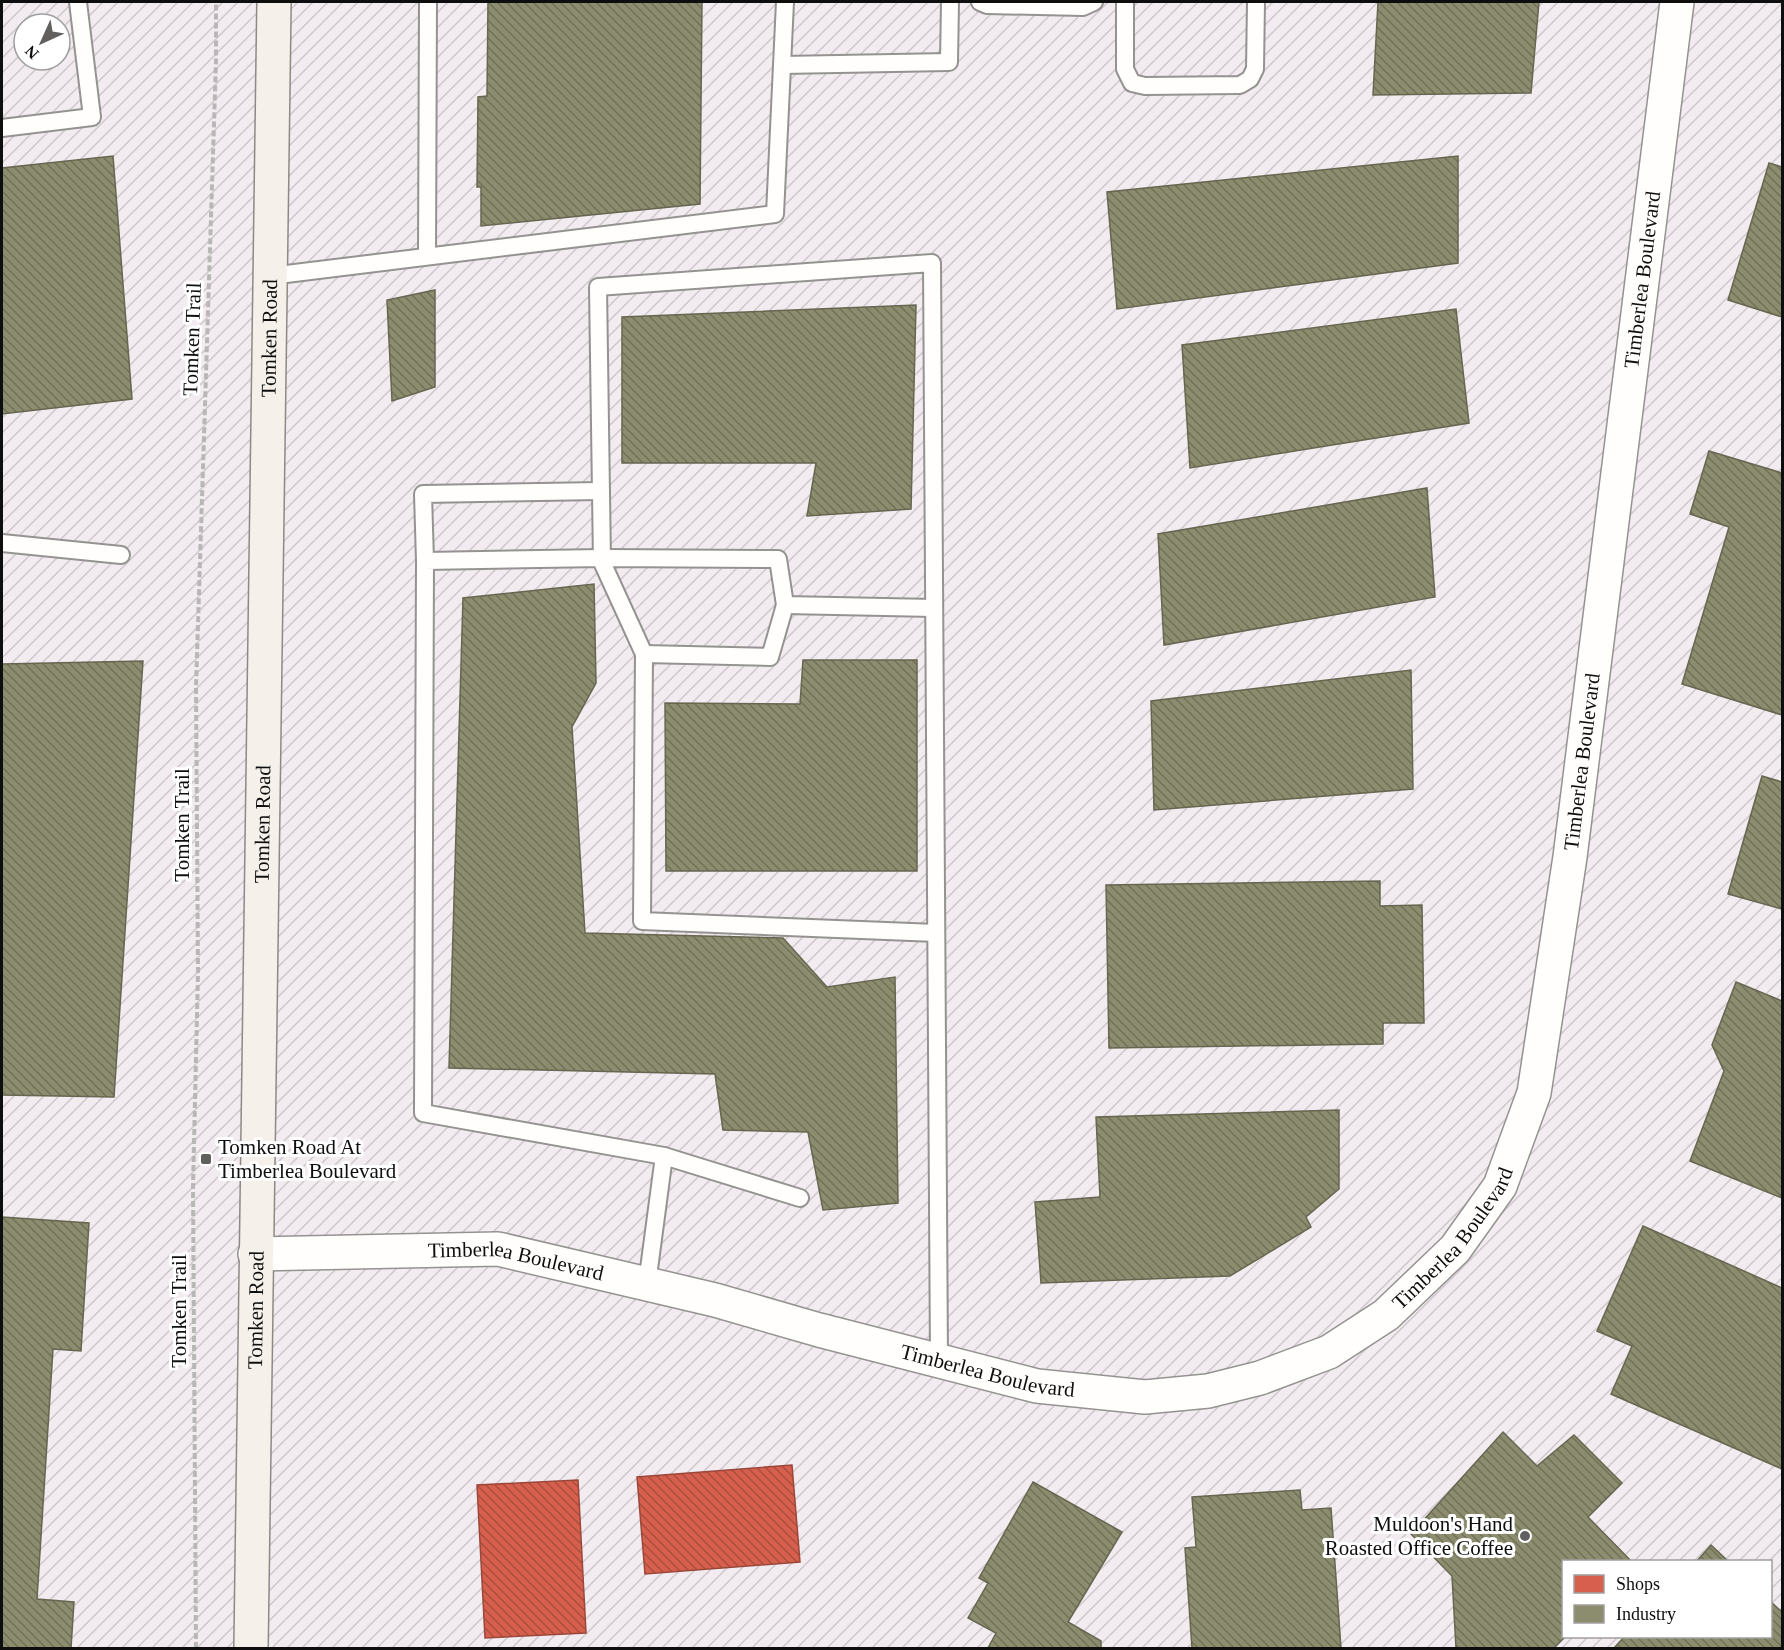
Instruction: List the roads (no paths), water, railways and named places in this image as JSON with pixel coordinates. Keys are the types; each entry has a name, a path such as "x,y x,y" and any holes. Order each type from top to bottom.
{"main road":[{"name":"Tomken Road","path":"250,1648 274,2"}],"street":[{"name":"Timberlea Boulevard","path":"255,1254 498,1249 715,1300 819,1330 1037,1386 1145,1397 1208,1391 1260,1378 1329,1352 1386,1315 1455,1249 1500,1186 1534,1094 1563,901 1677,2"}],"lane":[{"path":"2,128 92,117 78,2"},
{"path":"427,256 428,2"},
{"path":"270,276 775,214 785,2"},
{"path":"782,65 949,62 950,2"},
{"path":"980,2 987,5 1083,7 1094,2"},
{"path":"1125,2 1125,69 1132,82 1145,86 1240,85 1250,79 1255,69 1256,2"},
{"path":"936,933 642,921 644,654 602,562 598,287 932,263 939,1360"},
{"path":"601,491 423,494 425,561 423,1113 664,1156 800,1198"},
{"path":"2,543 121,555"},
{"path":"425,561 602,558 778,559 785,605 770,657 644,654"},
{"path":"785,605 934,608"},
{"path":"647,1284 664,1156"}],"place":[{"name":"Tomken Road At Timberlea Boulevard","path":"206,1159"},
{"name":"Muldoon's Hand Roasted Office Coffee","path":"1525,1536"}]}
